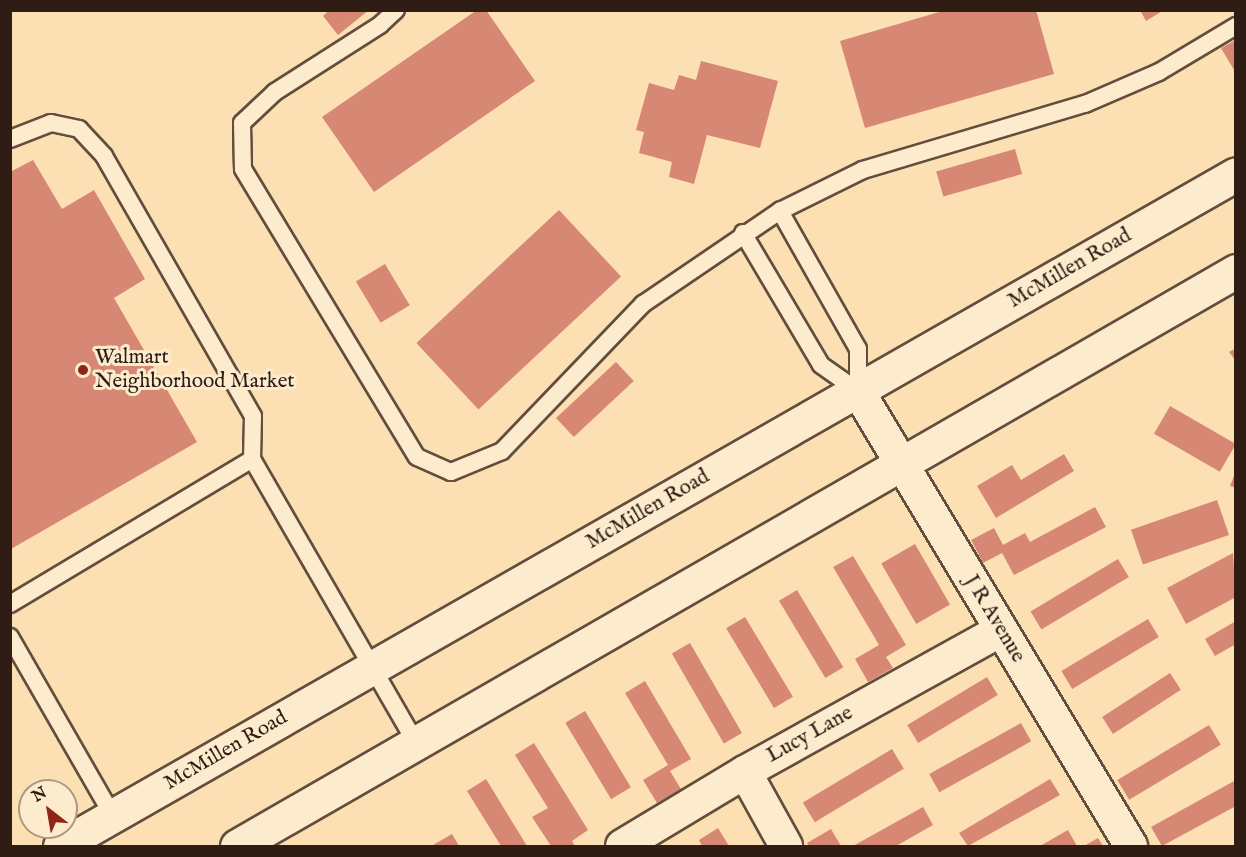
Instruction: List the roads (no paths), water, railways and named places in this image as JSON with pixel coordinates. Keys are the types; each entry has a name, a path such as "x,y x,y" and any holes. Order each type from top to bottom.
{"main road":[{"name":"McMillen Road","path":"60,846 1236,174"},
{"path":"237,846 417,745 1236,271"}],"street":[{"name":"J R Avenue","path":"858,391 1131,846"},
{"name":"Lucy Lane","path":"622,846 745,772 1001,630"},
{"path":"745,772 786,846"}],"lane":[{"path":"396,10 380,26 275,92 242,123 243,169 417,457 451,472 502,451 643,304 742,233 780,211 863,171 1085,104 1159,72 1236,26"},
{"path":"10,139 51,123 79,129 104,156 253,416 252,459 417,745"},
{"path":"780,211 858,349 858,391"},
{"path":"742,233 821,365 858,391"},
{"path":"10,604 252,459"},
{"path":"10,637 113,816"}],"place":[{"name":"Walmart Neighborhood Market","path":"83,370"}]}
